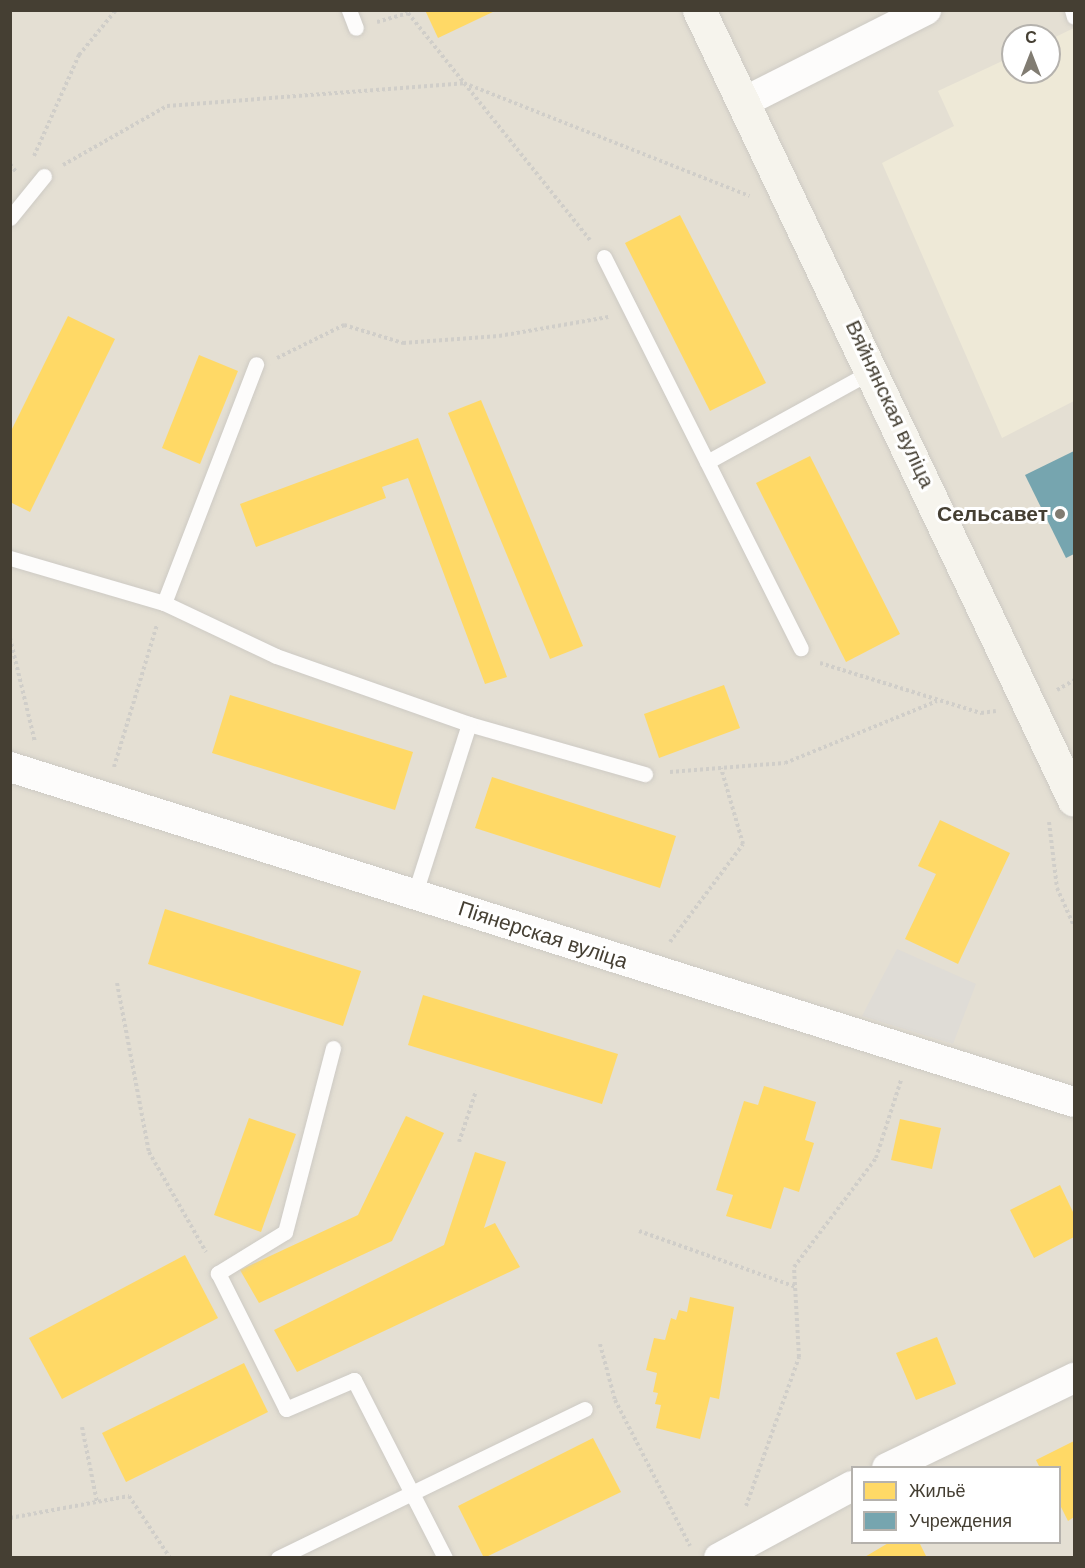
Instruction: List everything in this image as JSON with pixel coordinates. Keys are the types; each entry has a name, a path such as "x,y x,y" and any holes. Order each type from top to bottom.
{"street":[{"name":"Вяйнянская вуліца","path":"699,10 746,101 874,369 1074,800"},
{"path":"746,101 926,10"},
{"name":"Піянерская вуліца","path":"10,767 1074,1102"},
{"path":"889,1466 1074,1378"},
{"path":"724,1555 851,1487"}],"lane":[{"path":"349,10 356,28"},
{"path":"1072,10 1074,17"},
{"path":"10,218 44,176"},
{"path":"604,257 801,648"},
{"path":"164,603 256,364"},
{"path":"707,462 874,369"},
{"path":"10,558 164,603 276,656 468,724 645,774"},
{"path":"415,893 468,724"},
{"path":"333,1048 285,1232 218,1273 286,1409 354,1380 445,1557"},
{"path":"278,1557 585,1409"}],"path":[{"path":"30,193 34,150 79,55 116,10"},
{"path":"356,28 408,13 604,257"},
{"path":"44,176 167,106 464,83 801,217"},
{"path":"256,364 344,325 404,343 499,336 632,313"},
{"path":"105,796 164,603"},
{"path":"10,638 43,777"},
{"path":"801,648 829,669 981,713 1031,704"},
{"path":"645,774 785,763 937,700"},
{"path":"650,969 742,844 721,768"},
{"path":"117,983 149,1152 218,1273"},
{"path":"724,1555 799,1357 794,1267 876,1158 910,1051"},
{"path":"459,1142 476,1090"},
{"path":"639,1231 796,1287"},
{"path":"600,1344 615,1400 696,1557"},
{"path":"82,1426 97,1502"},
{"path":"10,1518 129,1496 170,1557"}],"shaded area":[{"path":"11,11 1074,11 1074,1557 11,1557"},
{"path":"1074,28 1074,401 1002,438 882,163 954,126 938,91 1001,62 1001,84 1061,84 1061,34"},
{"path":"897,949 976,984 953,1044 862,1016"}],"building: Жильё":[{"path":"425,10 497,10 438,38"},
{"path":"680,215 766,383 710,411 625,243"},
{"path":"68,316 115,339 30,512 10,502 10,433"},
{"path":"199,355 238,371 200,464 162,448"},
{"path":"481,400 583,646 550,659 448,413"},
{"path":"418,438 507,677 485,684 408,478 382,487 386,498 256,547 240,504"},
{"path":"810,456 900,634 846,662 756,483"},
{"path":"724,685 740,728 659,758 644,714"},
{"path":"230,695 413,752 395,810 212,753"},
{"path":"492,777 676,836 660,888 475,828"},
{"path":"940,820 1010,853 958,964 905,939 936,874 918,866"},
{"path":"165,909 361,971 343,1026 148,964"},
{"path":"423,995 618,1054 602,1104 408,1045"},
{"path":"764,1086 816,1102 805,1140 814,1143 799,1192 784,1187 771,1229 726,1216 733,1195 716,1190 744,1101 758,1105"},
{"path":"406,1116 444,1133 392,1241 259,1303 240,1270 358,1215"},
{"path":"249,1118 296,1134 261,1232 214,1215"},
{"path":"900,1119 941,1128 932,1169 891,1160"},
{"path":"475,1152 506,1162 484,1228 495,1223 520,1267 297,1372 274,1330 444,1245"},
{"path":"1060,1185 1074,1214 1074,1237 1034,1258 1010,1210"},
{"path":"185,1255 218,1318 62,1399 29,1338"},
{"path":"690,1297 734,1307 719,1399 710,1397 700,1439 656,1428 661,1405 655,1404 658,1393 653,1392 657,1373 646,1370 654,1338 665,1340 671,1318 676,1320 679,1310 687,1312"},
{"path":"937,1337 956,1384 916,1400 896,1353"},
{"path":"244,1363 268,1412 126,1482 102,1433"},
{"path":"593,1438 621,1492 484,1558 458,1506"},
{"path":"1074,1441 1074,1517 1068,1521 1061,1507 1061,1466 1039,1466 1036,1460"},
{"path":"887,1544 920,1544 927,1558 863,1558"}],"building: Учреждения":[{"name":"Сельсавет","path":"1074,451 1074,554 1066,558 1025,475"}],"place":[{"name":"Сельсавет","path":"1060,514"}]}
